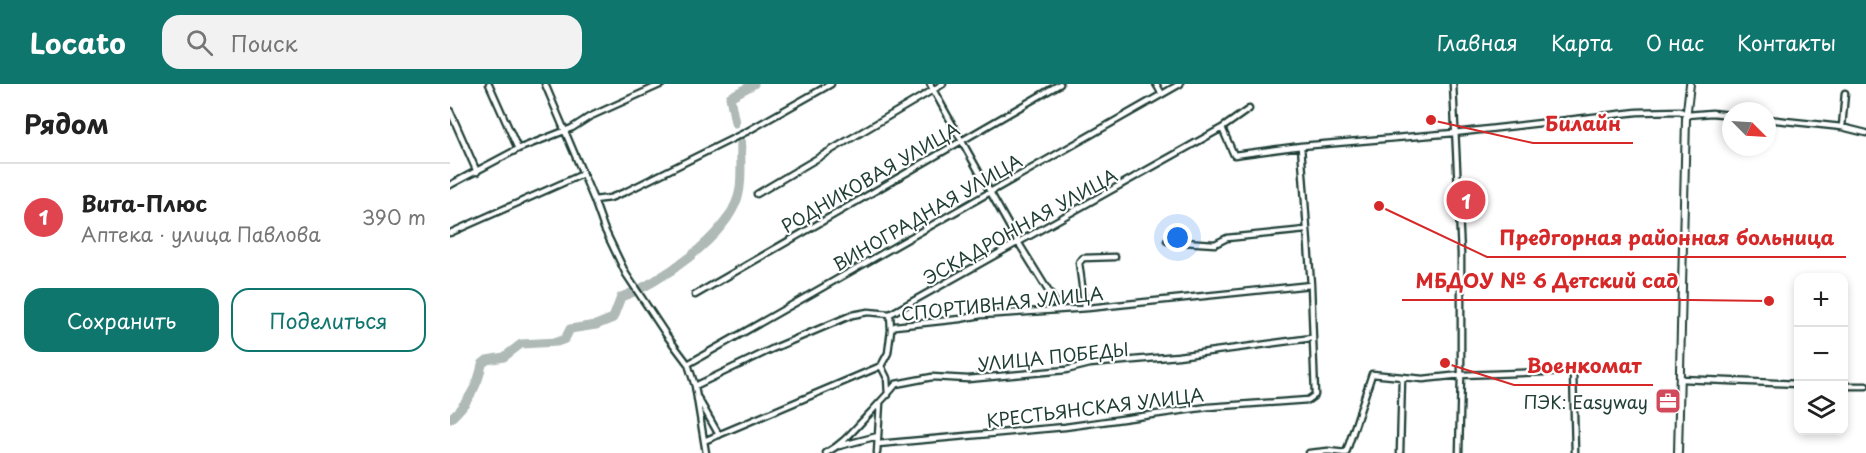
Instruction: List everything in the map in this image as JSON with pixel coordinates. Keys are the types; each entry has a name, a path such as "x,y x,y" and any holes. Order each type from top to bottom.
{"street":[{"path":"489,84 518,148"},
{"path":"545,84 604,228 626,274 688,364 695,386 705,453"},
{"path":"450,184 477,172 518,148 565,130 662,84"},
{"path":"594,200 610,198 625,192 746,132 831,84"},
{"path":"930,84 1018,242 1059,310"},
{"path":"757,194 943,84"},
{"name":"РОДНИКОВАЯ УЛИЦА","path":"695,295 1060,84"},
{"path":"1156,84 1162,94"},
{"name":"ВИНОГРАДНАЯ УЛИЦА","path":"688,364 1180,84"},
{"path":"1453,84 1461,254 1459,453"},
{"path":"1678,453 1687,115 1690,84"},
{"path":"1842,127 1845,93"},
{"name":"ЭСКАДРОННАЯ УЛИЦА","path":"890,314 1222,128 1249,109"},
{"path":"450,111 477,172"},
{"path":"1222,128 1234,155 1301,146 1454,133 1637,112 1680,111 1687,115 1722,114"},
{"path":"1776,120 1842,127 1866,134"},
{"path":"1301,146 1311,285 1312,338"},
{"path":"450,233 583,174"},
{"path":"1167,241 1215,244 1227,238 1306,230"},
{"path":"1085,308 1079,263 1083,258 1115,257"},
{"name":"СПОРТИВНАЯ УЛИЦА","path":"881,366 888,353 891,330 895,326 981,315 1085,308 1311,285"},
{"path":"695,386 852,315 868,312 890,314 891,330"},
{"name":"КРЕСТЬЯНСКАЯ УЛИЦА","path":"878,444 1065,427 1208,407 1308,400 1315,395 1312,338"},
{"name":"УЛИЦА ПОБЕДЫ","path":"826,453 839,446 896,384 932,378 968,379 1066,370 1090,364 1178,356 1312,338"},
{"path":"704,441 881,366 887,378 888,395"},
{"path":"1309,453 1328,451 1346,453 1372,374 1423,379 1461,375 1573,371 1572,406 1575,453"},
{"path":"1400,453 1402,378"},
{"path":"1681,379 1794,384"},
{"path":"1848,386 1866,386"},
{"path":"696,394 719,435"},
{"path":"877,453 880,403"},
{"path":"839,446 878,436"}],"waterway":[{"path":"735,123 730,97 754,84"},
{"path":"450,419 471,394 482,364 487,360 504,357 521,344 557,342 565,339 570,329 596,325 613,318 621,297 654,282 706,243 720,228 738,197 741,178 741,142"}],"place":[{"name":"Билайн","path":"1431,120"},
{"name":"Вита-Плюс","path":"1466,200"},
{"name":"Предгорная районная больница","path":"1379,206"},
{"name":"МБДОУ № 6 Детский сад","path":"1769,301"},
{"name":"Военкомат","path":"1445,363"},
{"name":"ПЭК: Easyway","path":"1668,401"}]}
